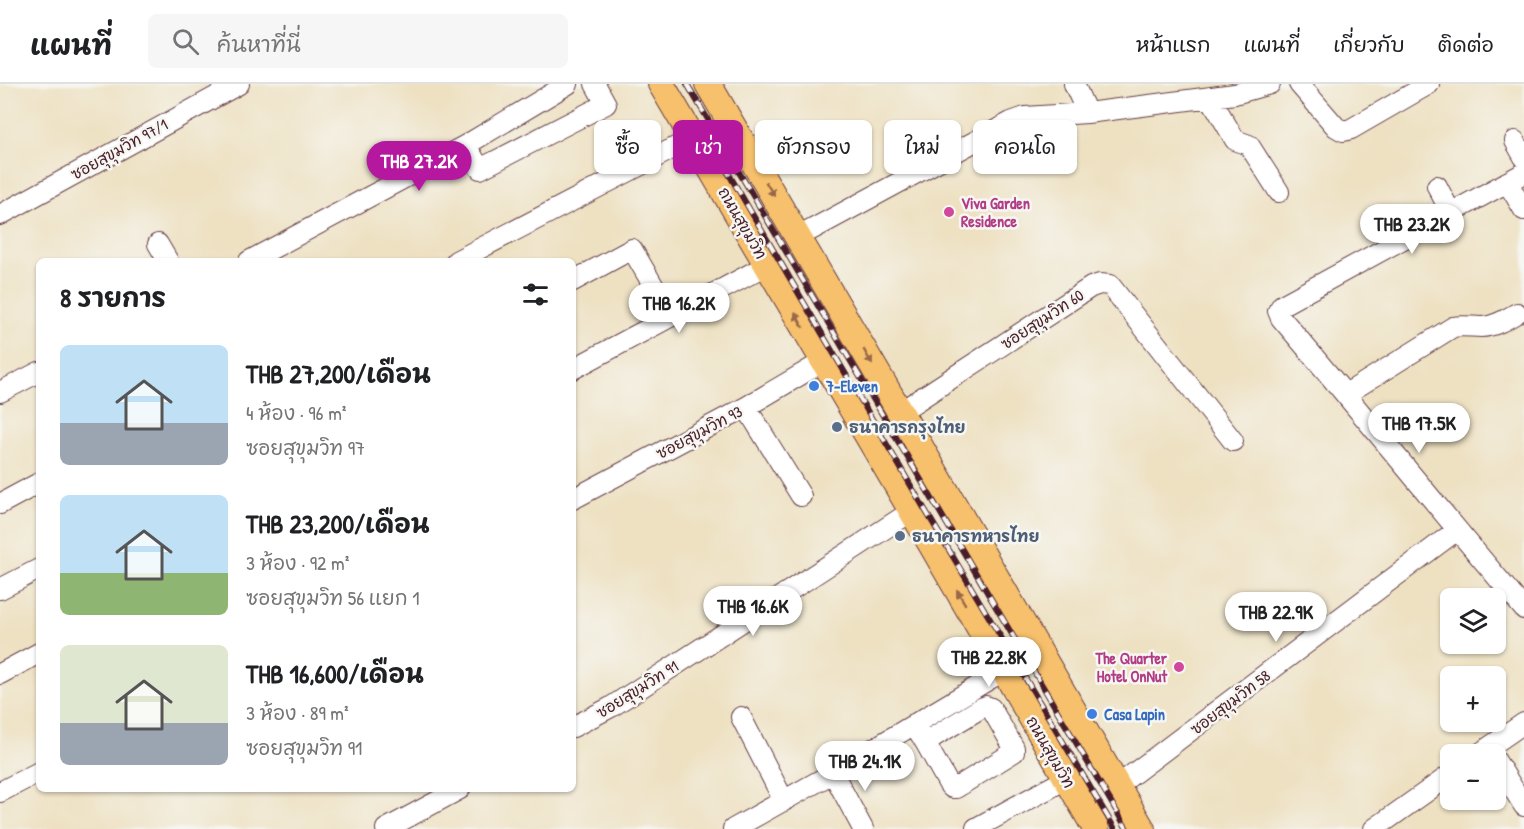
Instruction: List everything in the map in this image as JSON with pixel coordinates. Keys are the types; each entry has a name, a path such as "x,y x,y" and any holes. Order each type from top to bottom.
{"main road":[{"name":"ถนนสุขุมวิท","path":"661,84 682,120"},
{"path":"708,84 1142,829"},
{"name":"ถนนสุขุมวิท","path":"714,174 1096,829"},
{"path":"1061,769 1089,738"}],"street":[{"name":"ซอยสุขุมวิท 97/1","path":"0,214 239,84"},
{"path":"255,258 466,145 568,84"},
{"path":"466,145 480,169 606,104 596,84"},
{"path":"1074,84 1087,113"},
{"path":"798,237 1011,122 1025,117 1087,113 1235,94 1270,84"},
{"path":"1299,84 1336,127 1343,131 1351,129 1429,84"},
{"path":"1210,97 1235,140 1249,145 1279,192"},
{"path":"462,258 673,148"},
{"path":"1524,210 1515,178 1282,305 1278,311 1281,318 1524,609"},
{"path":"1437,186 1451,213"},
{"path":"576,279 632,249 671,316"},
{"path":"576,367 767,265"},
{"name":"ซอยสุขุมวิท 60","path":"900,412 1091,287 1100,284 1110,285 1233,441"},
{"path":"1346,394 1453,327 1484,327 1517,313"},
{"name":"ซอยสุขุมวิท 93","path":"576,497 746,407 824,362"},
{"path":"0,392 36,374"},
{"path":"746,407 801,496"},
{"path":"0,504 36,485"},
{"name":"ซอยสุขุมวิท 91","path":"576,726 611,706 912,511"},
{"name":"ซอยสุขุมวิท 58","path":"1117,786 1457,530"},
{"path":"0,589 36,571"},
{"path":"0,674 36,655"},
{"path":"733,829 770,821 784,801 1004,671"},
{"path":"914,724 952,788 956,788 1014,752 1014,748 991,708 986,706 925,742"},
{"path":"741,717 784,801"},
{"path":"1500,744 1524,723"},
{"path":"976,828 1061,769"},
{"path":"834,772 863,829"},
{"path":"0,792 36,774"},
{"path":"1506,780 1524,806"},
{"path":"1374,829 1440,782"},
{"path":"387,829 455,792"}],"railway":[{"path":"687,84 1127,829"},
{"path":"729,174 1115,829"}],"place":[{"name":"Viva Garden Residence","path":"949,212"},
{"name":"7-Eleven","path":"814,386"},
{"name":"ธนาคารกรุงไทย","path":"837,427"},
{"name":"ธนาคารทหารไทย","path":"900,536"},
{"name":"The Quarter Hotel OnNut","path":"1179,667"},
{"name":"Casa Lapin","path":"1092,714"}]}
